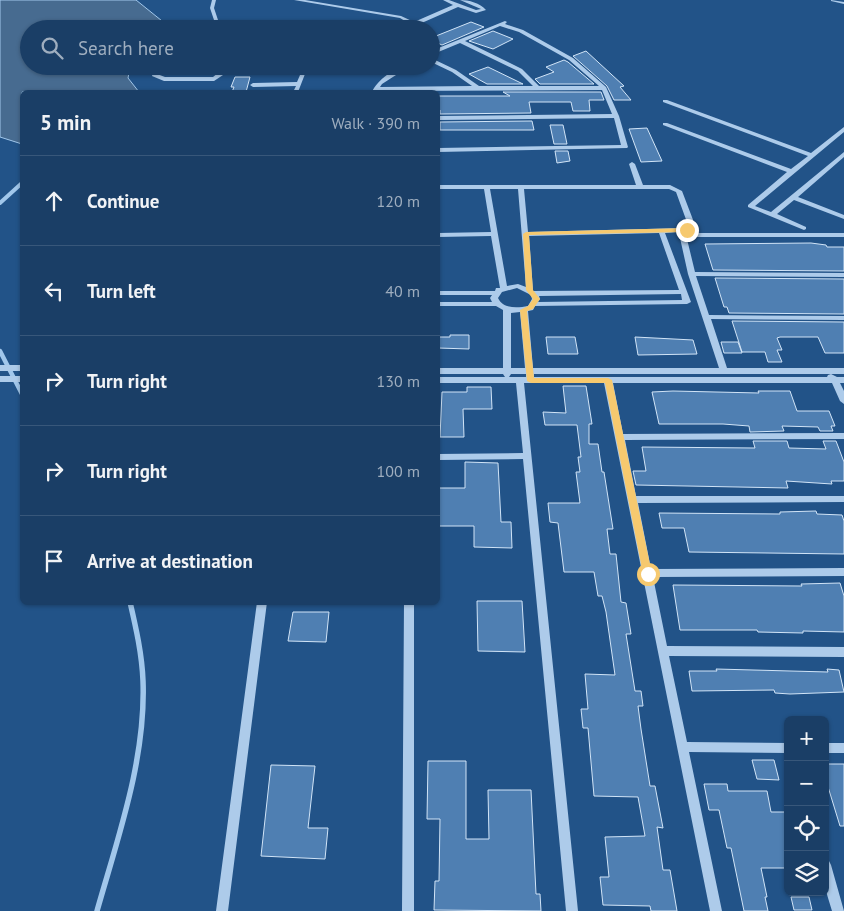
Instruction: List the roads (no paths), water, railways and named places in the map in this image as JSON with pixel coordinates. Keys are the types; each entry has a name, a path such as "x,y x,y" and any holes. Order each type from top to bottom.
{"street":[{"path":"214,0 212,8 216,20"},
{"path":"296,0 401,17 407,20"},
{"path":"445,0 478,12 484,10 482,7 462,0"},
{"path":"833,0 844,3"},
{"path":"423,20 456,5"},
{"path":"440,50 500,24 521,31 571,59 604,88 616,116 625,147 440,150"},
{"path":"462,41 520,70 537,87"},
{"path":"440,64 454,71 478,88"},
{"path":"154,75 164,79 214,79 219,75"},
{"path":"296,90 302,75"},
{"path":"376,90 380,83 393,75"},
{"path":"253,85 298,84"},
{"path":"409,90 537,87 604,88"},
{"path":"665,101 812,155"},
{"path":"440,118 616,116"},
{"path":"665,124 792,172"},
{"path":"804,228 750,206 844,129"},
{"path":"772,215 844,154"},
{"path":"833,163 844,167"},
{"path":"632,164 640,187"},
{"path":"440,188 670,187 678,191 692,225 687,230 662,233 526,234"},
{"path":"487,188 503,287"},
{"path":"521,188 532,292 535,304"},
{"path":"793,197 844,217"},
{"path":"440,304 497,304 507,310 524,310 535,304 686,303 684,292 662,233"},
{"path":"440,235 493,234"},
{"path":"724,371 692,274 683,242 686,236 844,235"},
{"path":"692,274 844,275"},
{"path":"497,304 494,298 496,293 503,287 518,286 532,292 684,292"},
{"path":"440,293 496,293"},
{"path":"507,310 507,381"},
{"path":"524,310 530,372 525,381 527,456 572,911"},
{"path":"706,317 844,318"},
{"path":"0,368 20,368"},
{"path":"440,371 844,371"},
{"path":"822,371 835,380 844,401"},
{"path":"0,379 20,379"},
{"path":"440,380 844,380"},
{"path":"608,380 716,911"},
{"path":"620,437 844,436"},
{"path":"440,457 527,456"},
{"path":"633,500 844,499"},
{"path":"648,574 844,572"},
{"path":"222,911 262,605"},
{"path":"408,911 409,605"},
{"path":"663,651 844,652"},
{"path":"683,747 784,748"},
{"path":"829,748 844,748"},
{"path":"829,879 838,911"}],"water":[{"path":"0,0 136,0 161,20 20,20 20,75 129,75 128,78 137,90 20,90 20,143 0,137"}],"waterway":[{"path":"0,203 20,185"},
{"path":"0,351 20,390"},
{"path":"97,911 122,826 140,739 143,681 131,605"}]}
